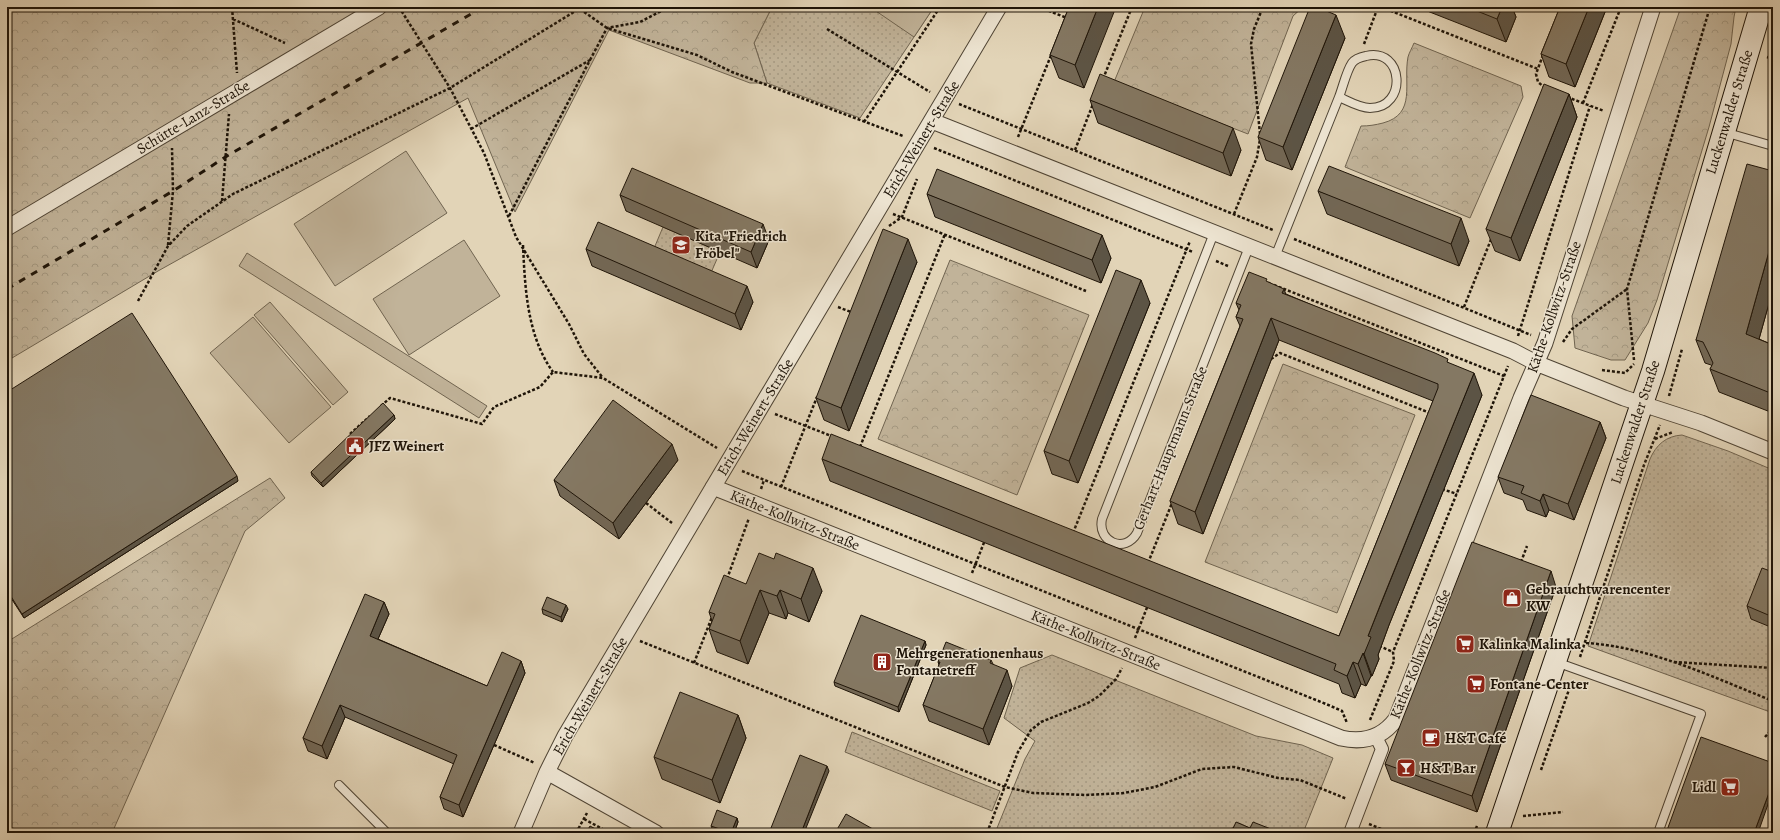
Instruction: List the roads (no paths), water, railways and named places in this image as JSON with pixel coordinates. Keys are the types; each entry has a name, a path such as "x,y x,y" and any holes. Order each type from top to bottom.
{"main road":[{"name":"Luckenwalder Straße","path":"1508,824 1633,401 1724,132 1760,7"}],"street":[{"name":"Schütte-Lanz-Straße","path":"7,228 379,7"},
{"name":"Erich-Weinert-Straße","path":"521,833 547,772 565,736 999,7"},
{"name":"Käthe-Kollwitz-Straße","path":"714,487 1341,738 1359,740 1376,737 1387,729 1396,718 1545,343 1653,7"},
{"path":"932,121 1513,351 1536,363 1633,401 1701,423 1773,452"},
{"path":"1350,833 1382,749 1376,737"},
{"path":"547,772 656,833"}],"lane":[{"path":"1275,257 1338,97 1352,63 1358,58 1369,55 1388,60 1394,67 1397,76 1397,86 1394,95 1388,102 1379,107 1370,109 1338,97"},
{"path":"1724,132 1773,146"},
{"name":"Gerhart-Hauptmann-Straße","path":"1214,233 1102,519 1101,525 1104,536 1113,543 1124,544 1130,542 1137,533 1249,247"},
{"path":"1555,662 1701,714 1658,833"},
{"path":"339,785 387,833"}],"railway":[{"path":"7,289 173,191 227,156 483,7"}],"place":[{"name":"Kita \"Friedrich Fröbel\"","path":"681,245"},
{"name":"JFZ Weinert","path":"355,446"},
{"name":"Gebrauchtwarencenter KW","path":"1512,598"},
{"name":"Kalinka Malinka","path":"1465,644"},
{"name":"Mehrgenerationenhaus Fontanetreff","path":"882,662"},
{"name":"Fontane-Center","path":"1476,684"},
{"name":"H&T Café","path":"1431,738"},
{"name":"H&T Bar","path":"1406,768"},
{"name":"Lidl","path":"1730,787"}]}
